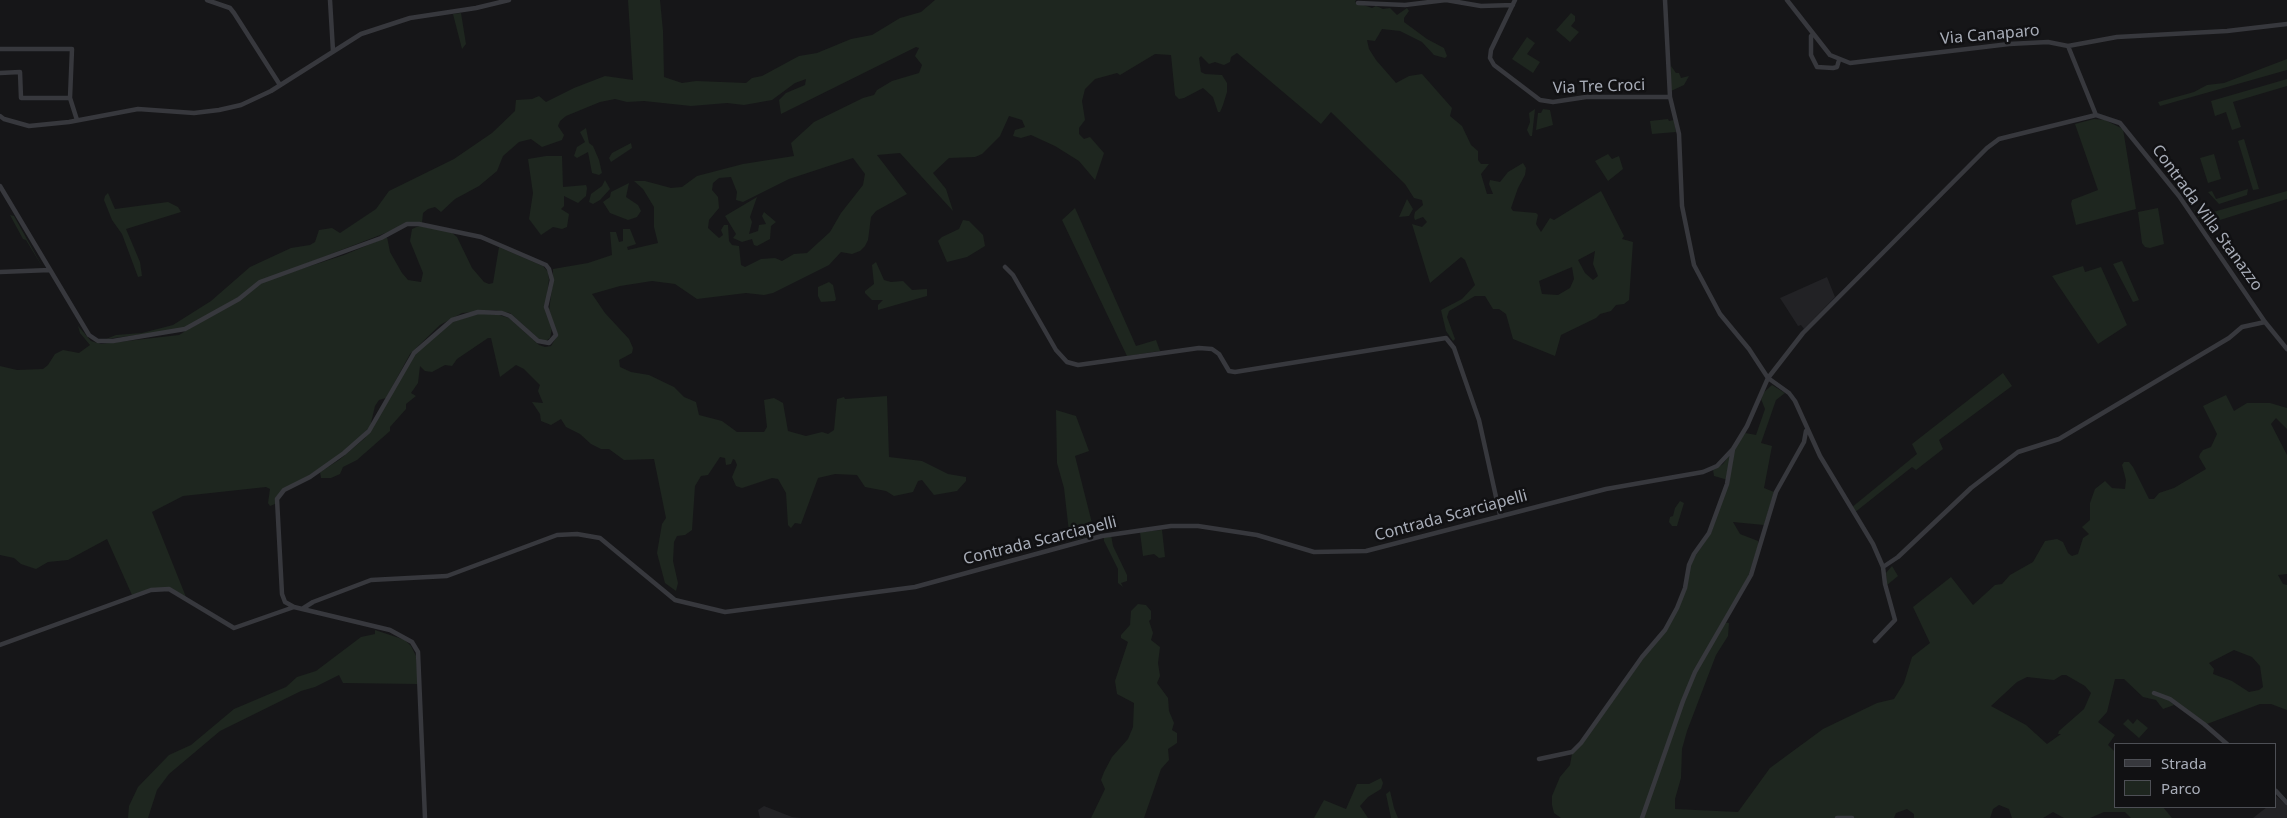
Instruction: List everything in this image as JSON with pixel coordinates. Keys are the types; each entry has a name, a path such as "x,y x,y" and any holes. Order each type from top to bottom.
{"street":[{"path":"207,0 230,8 280,85"},
{"path":"330,0 333,51"},
{"path":"0,116 4,119 30,126 138,109 194,114 241,105 280,85 361,34 410,18 476,8 509,0"},
{"path":"1358,3 1391,4 1446,0 1481,6 1514,2"},
{"path":"1665,0 1670,97 1679,134 1682,206 1694,264 1720,314 1749,349 1768,378 1789,393 1795,401 1806,430 1873,544 1883,567 1884,584 1895,620 1875,641"},
{"path":"1787,0 1830,55 1839,60"},
{"name":"Via Tre Croci","path":"1514,2 1491,50 1490,58 1494,65 1540,100 1553,102 1586,97 1670,97"},
{"name":"Via Canaparo","path":"1814,34 1811,36 1811,55 1818,67 1823,69 1837,67 1839,60 1850,63 2009,44 2048,42 2068,46 2117,37 2227,31 2287,24"},
{"path":"1539,759 1572,752 1581,743 1632,670 1665,630 1685,588 1689,565 1694,554 1709,533 1727,484 1733,449 1747,426 1768,378 1803,333 1987,148 1999,140 2096,116 2068,46"},
{"path":"0,49 72,49 70,98 77,120"},
{"path":"0,73 20,72 21,98 70,98"},
{"name":"Contrada Villa Stanazzo","path":"2096,116 2114,120 2127,129 2205,231 2265,322 2287,350"},
{"path":"0,186 88,335 92,339 104,341 185,329 239,299 260,282 381,238 407,224 419,224 481,238 546,265 549,269 552,280 546,307 556,335 549,343 538,340 510,316 502,313 478,312 452,320 414,353 369,431 344,453 310,477 284,490 277,498 282,594 285,602 294,608"},
{"path":"1005,267 1013,275 1056,350 1067,362 1078,365 1198,348 1212,349 1219,354 1229,371 1236,372 1446,338 1454,348 1479,420 1500,515"},
{"path":"0,272 50,270"},
{"path":"1883,567 1898,557 1971,488 2018,452 2060,439 2229,338 2242,327 2265,322"},
{"path":"1642,818 1695,672 1751,575 1776,492 1804,442 1806,430"},
{"name":"Contrada Scarciapelli","path":"302,609 313,602 371,580 447,576 557,535 577,534 600,538 674,600 725,612 915,587 1047,549 1131,531 1179,526 1198,526 1257,535 1314,552 1366,551 1606,489 1703,472 1717,466 1733,449"},
{"path":"0,645 151,590 169,589 234,628 294,608 401,634 416,647 418,652 421,677 425,818"},
{"path":"2154,693 2176,704 2204,724 2226,743"},
{"path":"2277,793 2287,803"},
{"path":"1837,818 1852,818"}],"shaded area":[{"path":"1827,277 1835,297 1804,329 1801,325 1798,326 1780,298"},
{"path":"2277,797 2287,806 2287,818 2253,818 2266,808 2277,808"},
{"path":"764,806 792,817 802,818 760,818 758,810"}],"green space":[{"path":"628,0 660,0 664,77 682,83 696,81 746,83 752,78 762,76 799,56 817,53 851,39 872,35 900,18 921,12 935,0 1356,0 1355,2 1372,8 1376,6 1383,9 1390,8 1397,15 1407,8 1409,11 1404,18 1404,22 1427,39 1444,48 1447,56 1445,58 1434,55 1422,42 1400,31 1382,29 1375,41 1367,40 1369,49 1376,60 1396,83 1409,76 1422,74 1452,108 1450,116 1462,126 1471,145 1478,151 1478,160 1481,164 1489,164 1481,174 1487,194 1493,194 1489,184 1490,180 1500,182 1508,172 1523,163 1526,168 1525,175 1511,208 1513,211 1536,213 1538,215 1536,224 1541,232 1550,218 1554,220 1601,191 1624,236 1622,239 1633,242 1629,300 1624,304 1616,305 1611,311 1600,314 1596,318 1561,335 1555,356 1513,339 1506,314 1499,309 1493,309 1485,296 1475,296 1449,311 1447,317 1455,339 1453,341 1446,331 1441,310 1462,299 1475,285 1465,260 1461,257 1430,283 1412,224 1422,227 1427,222 1423,217 1415,220 1414,217 1415,212 1423,205 1422,200 1414,198 1405,184 1331,112 1321,124 1237,53 1231,57 1230,62 1224,65 1215,62 1209,64 1201,56 1199,58 1201,72 1222,75 1227,83 1227,92 1223,105 1220,112 1218,112 1213,97 1203,88 1179,99 1175,95 1171,55 1155,54 1120,75 1117,73 1095,79 1085,89 1082,101 1085,120 1079,128 1079,134 1084,139 1090,137 1104,153 1095,180 1079,161 1055,146 1031,135 1021,138 1013,136 1015,130 1025,127 1022,120 1009,116 1000,136 982,154 975,157 949,158 933,173 946,189 953,211 900,153 877,155 907,194 876,211 871,217 868,240 860,251 852,254 841,252 829,265 773,293 764,295 746,293 697,299 675,284 652,281 620,286 592,294 605,313 629,339 633,348 632,353 619,360 620,367 631,372 649,375 674,387 684,397 696,402 699,415 722,421 737,432 764,432 767,427 764,400 774,398 783,403 788,431 806,436 822,432 828,434 834,430 837,399 844,397 845,399 887,396 889,457 922,461 948,474 966,477 966,481 957,491 934,495 922,480 918,481 913,492 894,496 886,491 865,487 857,475 835,474 818,478 801,524 795,523 791,528 788,525 786,493 778,479 772,478 742,488 736,486 732,477 737,465 735,460 733,459 731,464 726,465 725,458 720,457 708,475 701,476 695,486 692,530 685,535 677,536 674,542 673,561 678,583 676,591 665,583 657,553 662,524 666,518 654,459 624,460 609,449 601,449 591,444 580,434 566,427 561,419 551,425 541,421 540,414 532,402 543,403 538,391 540,385 524,369 516,365 500,377 491,338 488,338 457,359 452,366 445,365 432,372 425,371 420,366 418,383 411,393 416,396 406,404 406,409 390,427 390,431 357,460 343,467 340,474 331,478 321,478 320,472 339,460 365,438 415,352 450,323 479,313 499,315 509,318 539,345 551,346 557,336 549,310 553,269 588,263 612,255 610,232 616,232 619,242 623,241 623,229 630,229 636,244 627,247 628,250 658,243 654,227 654,207 643,189 634,181 645,181 671,188 682,187 697,176 743,164 794,156 791,143 814,122 863,98 874,95 877,90 892,81 919,73 922,65 915,56 919,48 916,47 781,114 779,100 786,93 805,85 806,79 795,83 772,100 744,105 727,103 691,106 644,101 627,102 615,99 600,102 566,116 560,121 558,126 564,135 562,140 542,147 531,139 519,142 503,156 497,171 479,186 455,199 441,212 435,207 428,209 423,213 422,223 414,222 261,281 249,291 184,329 106,339 116,335 142,333 173,325 211,301 250,267 291,248 310,245 315,242 319,230 332,228 340,233 376,209 389,191 454,159 492,133 515,111 516,100 532,99 539,96 546,102 574,88 605,76 633,80","holes":["853,158 865,174 863,185 841,213 830,232 807,253 794,254 782,261 775,258 761,259 745,267 741,265 739,246 732,245 729,241 728,225 724,225 721,230 723,235 719,238 708,228 709,220 719,208 718,197 712,190 713,183 719,178 731,177 737,192 736,200 743,202 789,179","1595,251 1593,264 1598,276 1593,280 1585,273 1578,260","1572,267 1574,279 1570,288 1558,295 1542,294 1539,281"]},
{"path":"461,13 466,44 462,49 453,14"},
{"path":"1571,13 1575,16 1575,21 1571,26 1579,32 1570,42 1556,30"},
{"path":"1527,37 1535,43 1527,54 1540,62 1533,73 1512,59"},
{"path":"2287,59 2287,70 2160,106 2158,102 2194,92 2207,85 2224,83"},
{"path":"1671,66 1676,73 1679,73 1681,78 1689,76 1684,85 1671,91"},
{"path":"2287,79 2287,86 2233,102 2241,127 2232,130 2226,112 2215,116 2211,101"},
{"path":"1535,109 1532,136 1530,136 1527,130 1530,122 1529,113"},
{"path":"1543,109 1550,110 1553,125 1536,130 1538,113 1541,113"},
{"path":"1668,119 1669,121 1674,120 1676,132 1652,134 1650,121"},
{"path":"2094,119 2105,120 2123,129 2136,209 2076,225 2071,204 2072,200 2098,190 2075,124"},
{"path":"586,128 589,143 593,146 599,160 602,173 599,175 592,173 588,152 577,158 574,156 577,147 585,142 580,132"},
{"path":"2244,139 2259,189 2253,190 2238,141"},
{"path":"631,143 632,148 611,162 609,158 612,153"},
{"path":"1608,154 1612,159 1619,156 1623,169 1608,181 1595,161"},
{"path":"2214,154 2221,179 2208,183 2200,158"},
{"path":"562,156 563,187 586,185 587,188 586,196 578,203 564,196 564,206 561,209 569,214 567,227 562,229 553,227 541,235 529,219 533,193 528,159"},
{"path":"605,180 610,189 600,200 593,204 589,202 591,194 602,186"},
{"path":"629,183 626,197 638,205 641,211 637,217 628,220 610,213 603,202 610,197 611,192"},
{"path":"2248,189 2247,195 2219,204 2208,192 2212,191 2216,199"},
{"path":"2287,191 2287,199 2204,225 2193,209 2205,220 2214,215 2213,212"},
{"path":"108,193 115,209 168,202 178,207 181,212 126,229 140,262 142,276 138,277 122,234 112,220 104,200"},
{"path":"757,197 750,217 752,222 749,234 758,231 759,225 766,224 762,216 764,212 776,222 771,226 770,239 757,246 754,245 752,239 742,242 733,238 736,234 725,216"},
{"path":"1407,199 1413,209 1409,216 1399,217"},
{"path":"1075,208 1136,346 1156,340 1160,351 1127,356 1062,220"},
{"path":"2158,208 2164,244 2150,248 2145,247 2142,243 2138,212"},
{"path":"10,215 14,216 43,268 26,240 23,239"},
{"path":"963,220 969,221 983,235 985,246 967,257 947,262 938,241 959,229"},
{"path":"419,226 451,232 457,237 472,268 484,282 489,284 493,283 499,247 543,266 548,272 549,279 546,305 552,328 550,338 546,341 540,340 510,313 495,310 462,313 440,325 410,354 386,398 379,400 375,406 370,427 343,453 276,497 275,504 270,506 268,503 270,489 266,487 183,496 152,512 186,597 169,589 132,595 107,539 68,560 48,562 36,569 21,564 14,558 0,555 0,366 17,370 43,369 55,354 63,350 79,353 90,345 80,333 78,326 91,341 101,344 179,335 222,309 261,282 344,255 387,237 390,252 402,273 408,280 421,282 423,273 410,241 412,229"},
{"path":"2122,261 2139,300 2133,302 2113,264"},
{"path":"876,262 884,280 891,282 903,281 912,290 927,289 927,296 878,310 878,305 883,300 872,300 865,293 874,284 872,265"},
{"path":"2083,266 2085,272 2101,267 2127,325 2098,344 2052,276"},
{"path":"829,282 833,285 836,299 835,301 821,302 818,296 818,287"},
{"path":"2003,373 2012,386 1939,440 1943,449 1916,470 1912,467 1854,513 1851,508 1917,454 1912,444"},
{"path":"1772,385 1785,393 1776,400 1761,443 1772,446 1764,488 1774,492 1764,525 1733,522 1740,534 1758,541 1758,546 1748,577 1723,622 1729,623 1728,636 1716,655 1687,731 1682,749 1681,778 1675,799 1675,809 1738,812 1770,768 1823,729 1877,703 1894,699 1904,683 1912,657 1930,643 1913,607 1951,577 1973,605 1995,585 2002,584 2010,575 2033,562 2045,541 2057,539 2063,542 2068,553 2072,556 2078,554 2083,538 2089,534 2082,527 2090,520 2090,503 2095,489 2105,481 2112,488 2125,489 2126,480 2122,465 2124,462 2129,462 2133,467 2149,499 2154,499 2159,493 2174,488 2206,469 2199,457 2203,450 2211,447 2217,434 2203,406 2226,395 2234,411 2247,403 2270,403 2287,408 2287,429 2276,418 2271,424 2287,455 2287,574 2278,575 2283,584 2287,585 2287,710 2271,704 2260,704 2207,724 2167,699 2174,705 2163,709 2156,700 2143,697 2124,679 2115,679 2107,712 2098,722 2115,735 2108,745 2114,751 2114,808 2164,808 2172,818 2131,818 2125,812 2104,812 2090,818 2064,818 2053,812 2043,818 2012,818 2009,809 1999,805 1993,809 1990,818 1914,818 1914,814 1907,809 1896,813 1894,818 1561,818 1554,813 1552,805 1552,796 1560,777 1570,765 1572,754 1581,745 1674,616 1692,561 1711,533 1728,480 1714,476 1713,470 1723,464 1745,433 1756,435 1765,409 1761,399 1763,393","holes":["2234,650 2252,657 2260,666 2263,687 2249,692 2232,681 2213,674 2214,669 2209,663","2062,675 2066,675 2085,686 2091,693 2084,709 2059,731 2058,734 2061,734 2047,744 2026,725 1991,706 2017,682 2027,677 2054,680"]},
{"path":"1056,410 1076,416 1089,451 1075,456 1095,535 1070,541 1064,488 1057,463"},
{"path":"1680,501 1684,503 1677,526 1672,526 1669,522 1670,517 1673,516 1675,508"},
{"path":"1162,530 1165,557 1159,558 1154,554 1143,556 1140,532"},
{"path":"1111,535 1113,546 1127,575 1127,581 1121,583 1123,587 1118,583 1118,569 1104,541 1104,537"},
{"path":"1892,566 1898,576 1887,585 1886,573"},
{"path":"1138,604 1146,605 1151,611 1151,619 1149,621 1153,633 1151,640 1160,647 1158,663 1160,676 1157,683 1168,698 1169,711 1174,723 1172,730 1177,733 1177,743 1168,749 1169,760 1161,769 1144,818 1091,818 1105,789 1101,780 1104,772 1112,757 1128,739 1133,727 1134,703 1117,694 1115,681 1128,642 1121,638 1121,635 1130,625 1131,611"},
{"path":"375,630 405,640 411,646 416,656 418,684 343,683 339,675 315,687 301,691 220,731 169,774 157,790 148,818 128,818 129,806 138,787 169,755 191,745 234,709 286,687 297,677 316,671 361,637 375,634"},
{"path":"2128,719 2133,724 2137,719 2148,728 2139,738 2123,724"},
{"path":"1381,778 1383,783 1381,789 1368,797 1360,806 1368,818 1314,818 1324,800 1346,809 1357,784 1369,784"},
{"path":"1390,791 1398,818 1391,818 1386,794"}]}
